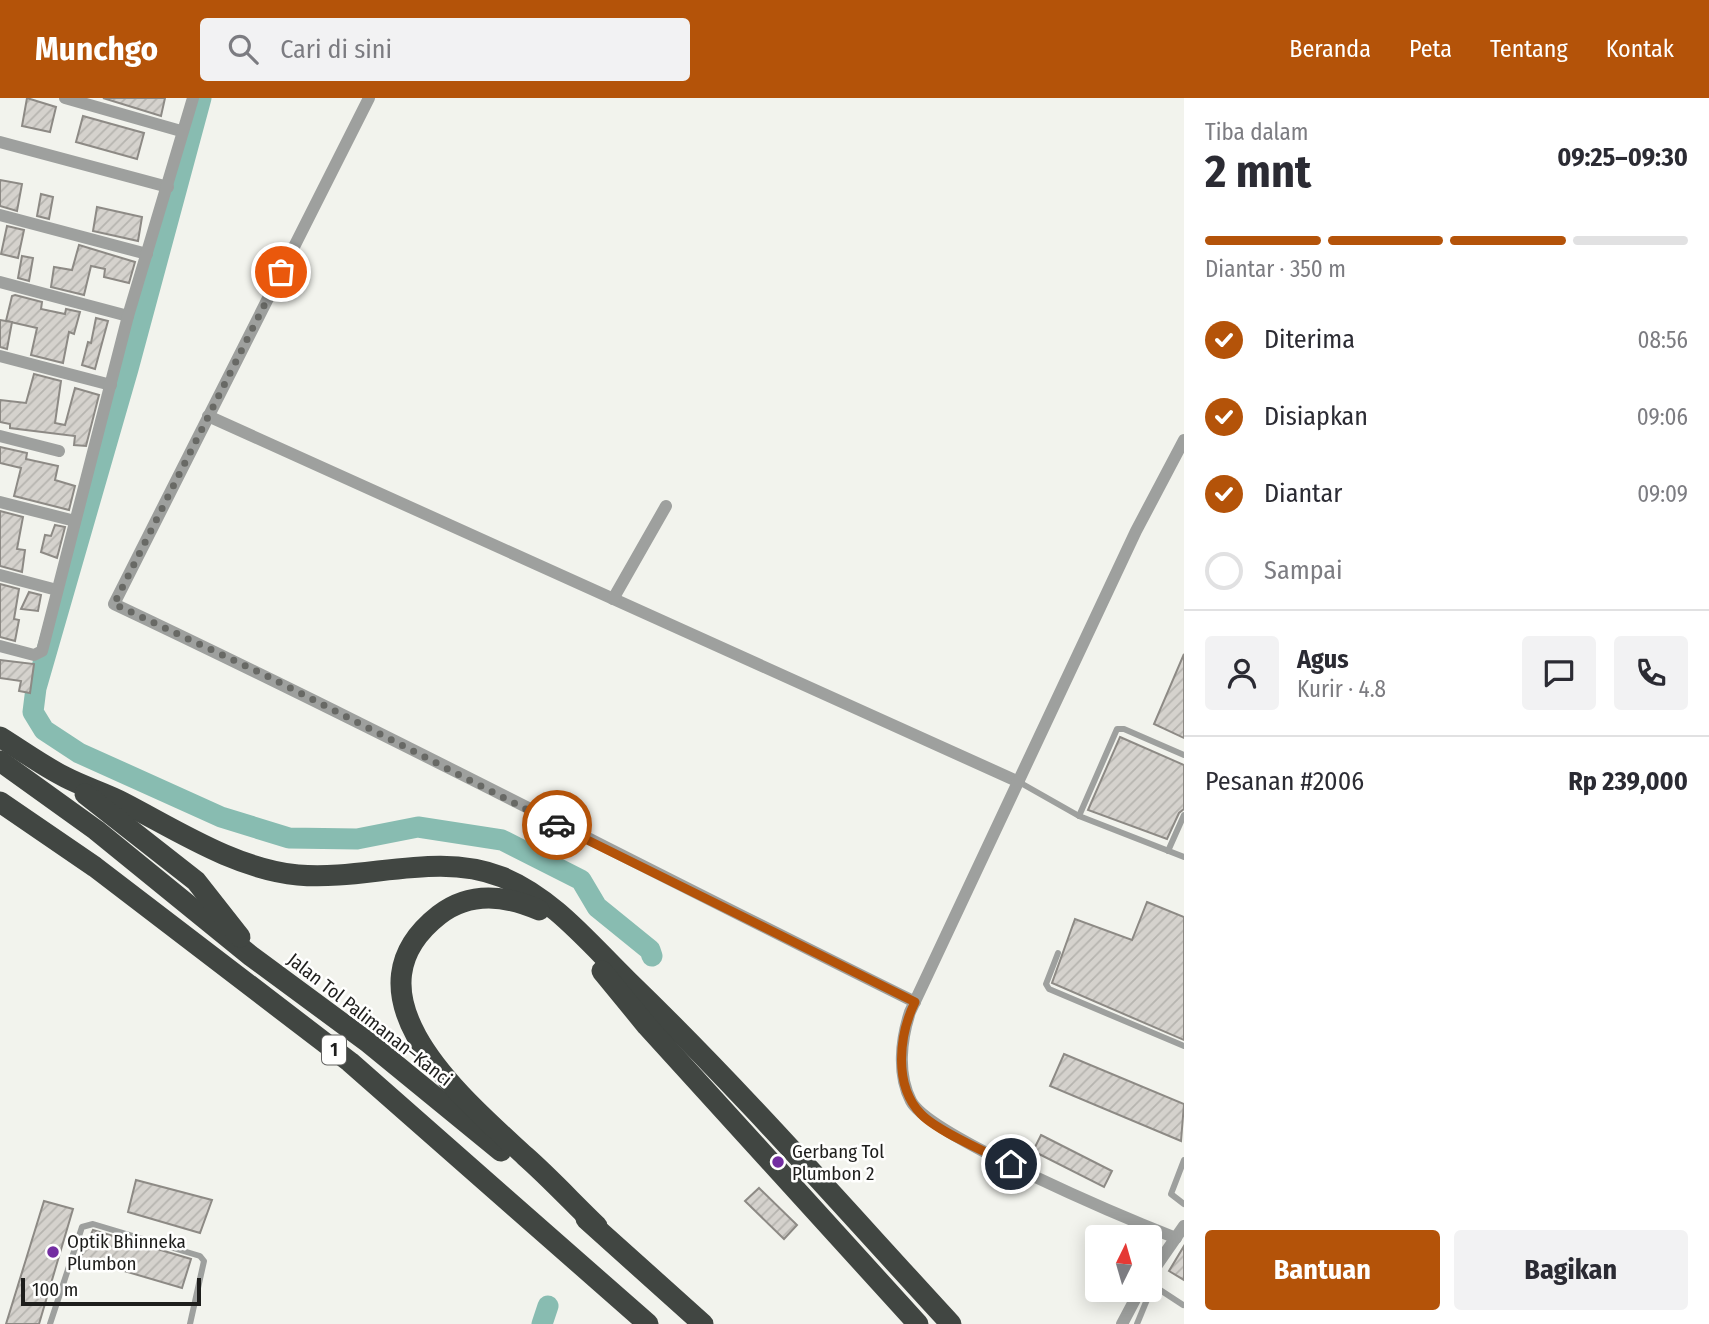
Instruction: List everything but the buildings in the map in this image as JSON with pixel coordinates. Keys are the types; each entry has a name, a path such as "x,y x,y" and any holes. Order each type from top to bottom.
{"highway":[{"path":"0,737 64,777 197,881 230,922 251,956"},
{"name":"Jalan Tol Palimanan–Kanci","path":"0,761 96,830 251,956 369,1043 597,1226 703,1324"},
{"path":"64,777 117,799 200,842 265,869 327,875 449,866 473,869 526,888 550,905 663,1015 789,1144 945,1320"},
{"name":"1","path":"0,802 95,867 350,1062 648,1324"},
{"path":"597,1226 446,1081 421,1048 404,1007 402,989 408,953 427,926 454,906 473,898 515,899 539,910 564,929 647,1026 918,1324"}],"street":[{"path":"65,98 181,131"},
{"path":"0,646 34,655 42,651 128,316 193,98"},
{"path":"369,98 114,604 265,675 722,908 915,1002"},
{"path":"0,142 168,187"},
{"path":"0,215 147,254"},
{"path":"0,282 128,316"},
{"path":"0,356 111,385"},
{"path":"208,416 1019,782"},
{"path":"0,436 59,451"},
{"path":"1176,1238 1133,1221 987,1153 923,1116 911,1101 901,1057 904,1029 915,1002 1136,531 1184,440"},
{"path":"0,502 75,522"},
{"path":"612,599 666,506"},
{"path":"0,575 57,590"},
{"path":"1133,1221 1134,1225"},
{"path":"1162,1262 1184,1226"},
{"path":"1122,1324 1132,1302"}],"lane":[{"path":"1079,816 1116,729 1124,729 1184,755"},
{"path":"1019,782 1079,816 1184,857"},
{"path":"1168,851 1184,814"},
{"path":"1058,953 1046,984 1049,989 1184,1046"},
{"path":"1184,1160 1171,1194 1184,1204"},
{"path":"50,1324 82,1227 93,1224 202,1257 203,1273 190,1324"},
{"path":"1162,1289 1183,1305"},
{"path":"1137,1324 1144,1302"}],"waterway":[{"path":"201,98 128,369 36,688 33,712 44,730 79,753 221,817 289,838 357,839 418,827 502,840 581,880 597,907 650,950 652,956"},
{"path":"542,1324 548,1306"}],"way so far":[{"path":"281,272 114,604 265,675 557,825"}],"place":[{"name":"Gerbang Tol Plumbon 2","path":"778,1162"},
{"name":"Optik Bhinneka Plumbon","path":"53,1252"}],"route":[{"path":"557,825 915,1002 904,1029 901,1057 911,1101 923,1116 1011,1164"}]}
